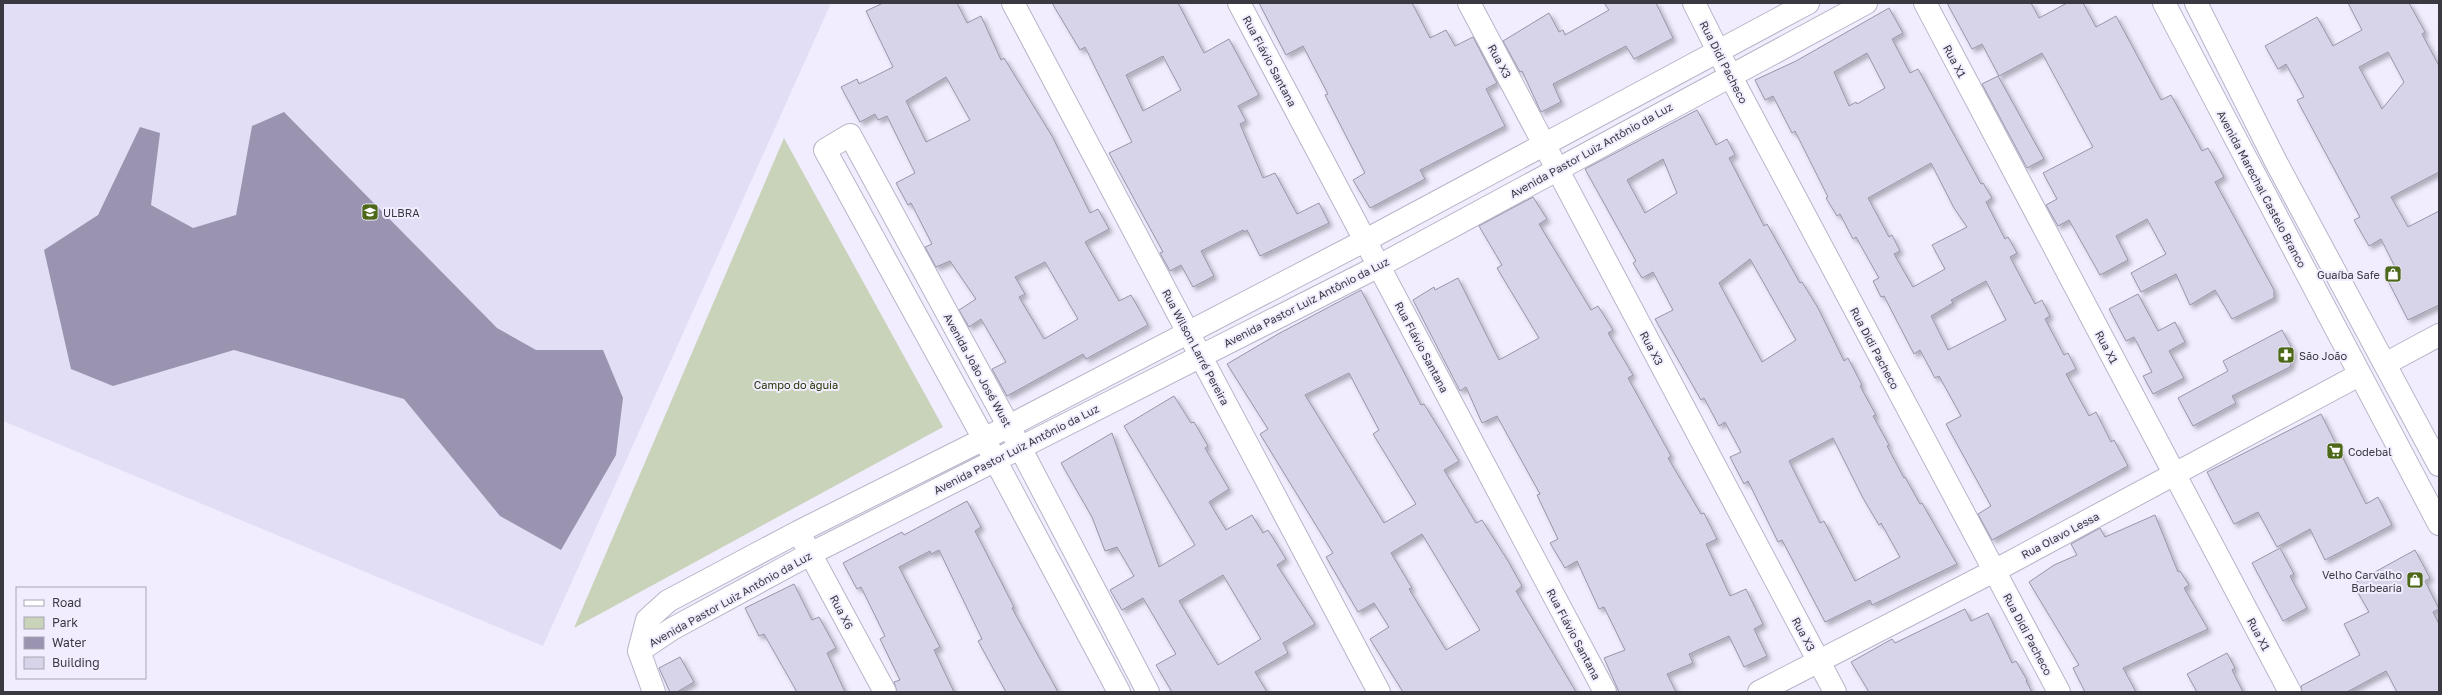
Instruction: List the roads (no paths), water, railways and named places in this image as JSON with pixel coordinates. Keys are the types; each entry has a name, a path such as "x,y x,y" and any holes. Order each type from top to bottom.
{"street":[{"name":"Rua Wilson Larré Pereira","path":"1013,3 1379,692"},
{"name":"Rua Flávio Santana","path":"1239,3 1605,692"},
{"name":"Rua X3","path":"1469,3 1835,692"},
{"name":"Rua Didi Pacheco","path":"1694,3 1730,75 2059,692"},
{"name":"Avenida Pastor Luiz Antônio da Luz","path":"639,651 647,620 668,601 798,532 984,438 1008,424 1366,240 1808,3"},
{"name":"Avenida Pastor Luiz Antônio da Luz","path":"639,651 672,629 810,554 996,460 1020,446 1379,266 1557,168 1866,3"},
{"name":"Rua X1","path":"1924,3 2290,692"},
{"name":"Avenida Marechal Castelo Branco","path":"2164,3 2439,524"},
{"path":"2196,3 2276,162 2439,465"},
{"name":"Avenida João José Wust","path":"984,438 825,150 850,135 1020,446 1148,692"},
{"path":"2385,364 2439,335"},
{"name":"Rua Olavo Lessa","path":"1759,692 1818,660 1994,571 2359,375"},
{"path":"984,438 1119,692"},
{"name":"Rua X6","path":"798,532 885,692"},
{"path":"639,651 654,692"}],"water":[{"path":"284,112 497,328 536,350 603,350 623,398 616,455 561,550 500,516 404,399 234,350 113,386 71,369 44,250 98,215 140,127 160,133 151,205 193,228 236,215 252,126"}],"place":[{"name":"ULBRA","path":"370,212"},
{"name":"Guaíba Safe","path":"2393,274"},
{"name":"São João","path":"2286,355"},
{"name":"Codebal","path":"2335,451"},
{"name":"Velho Carvalho Barbearia","path":"2415,580"}],"park label":[{"name":"Campo do àguia","path":"796,384"}]}
